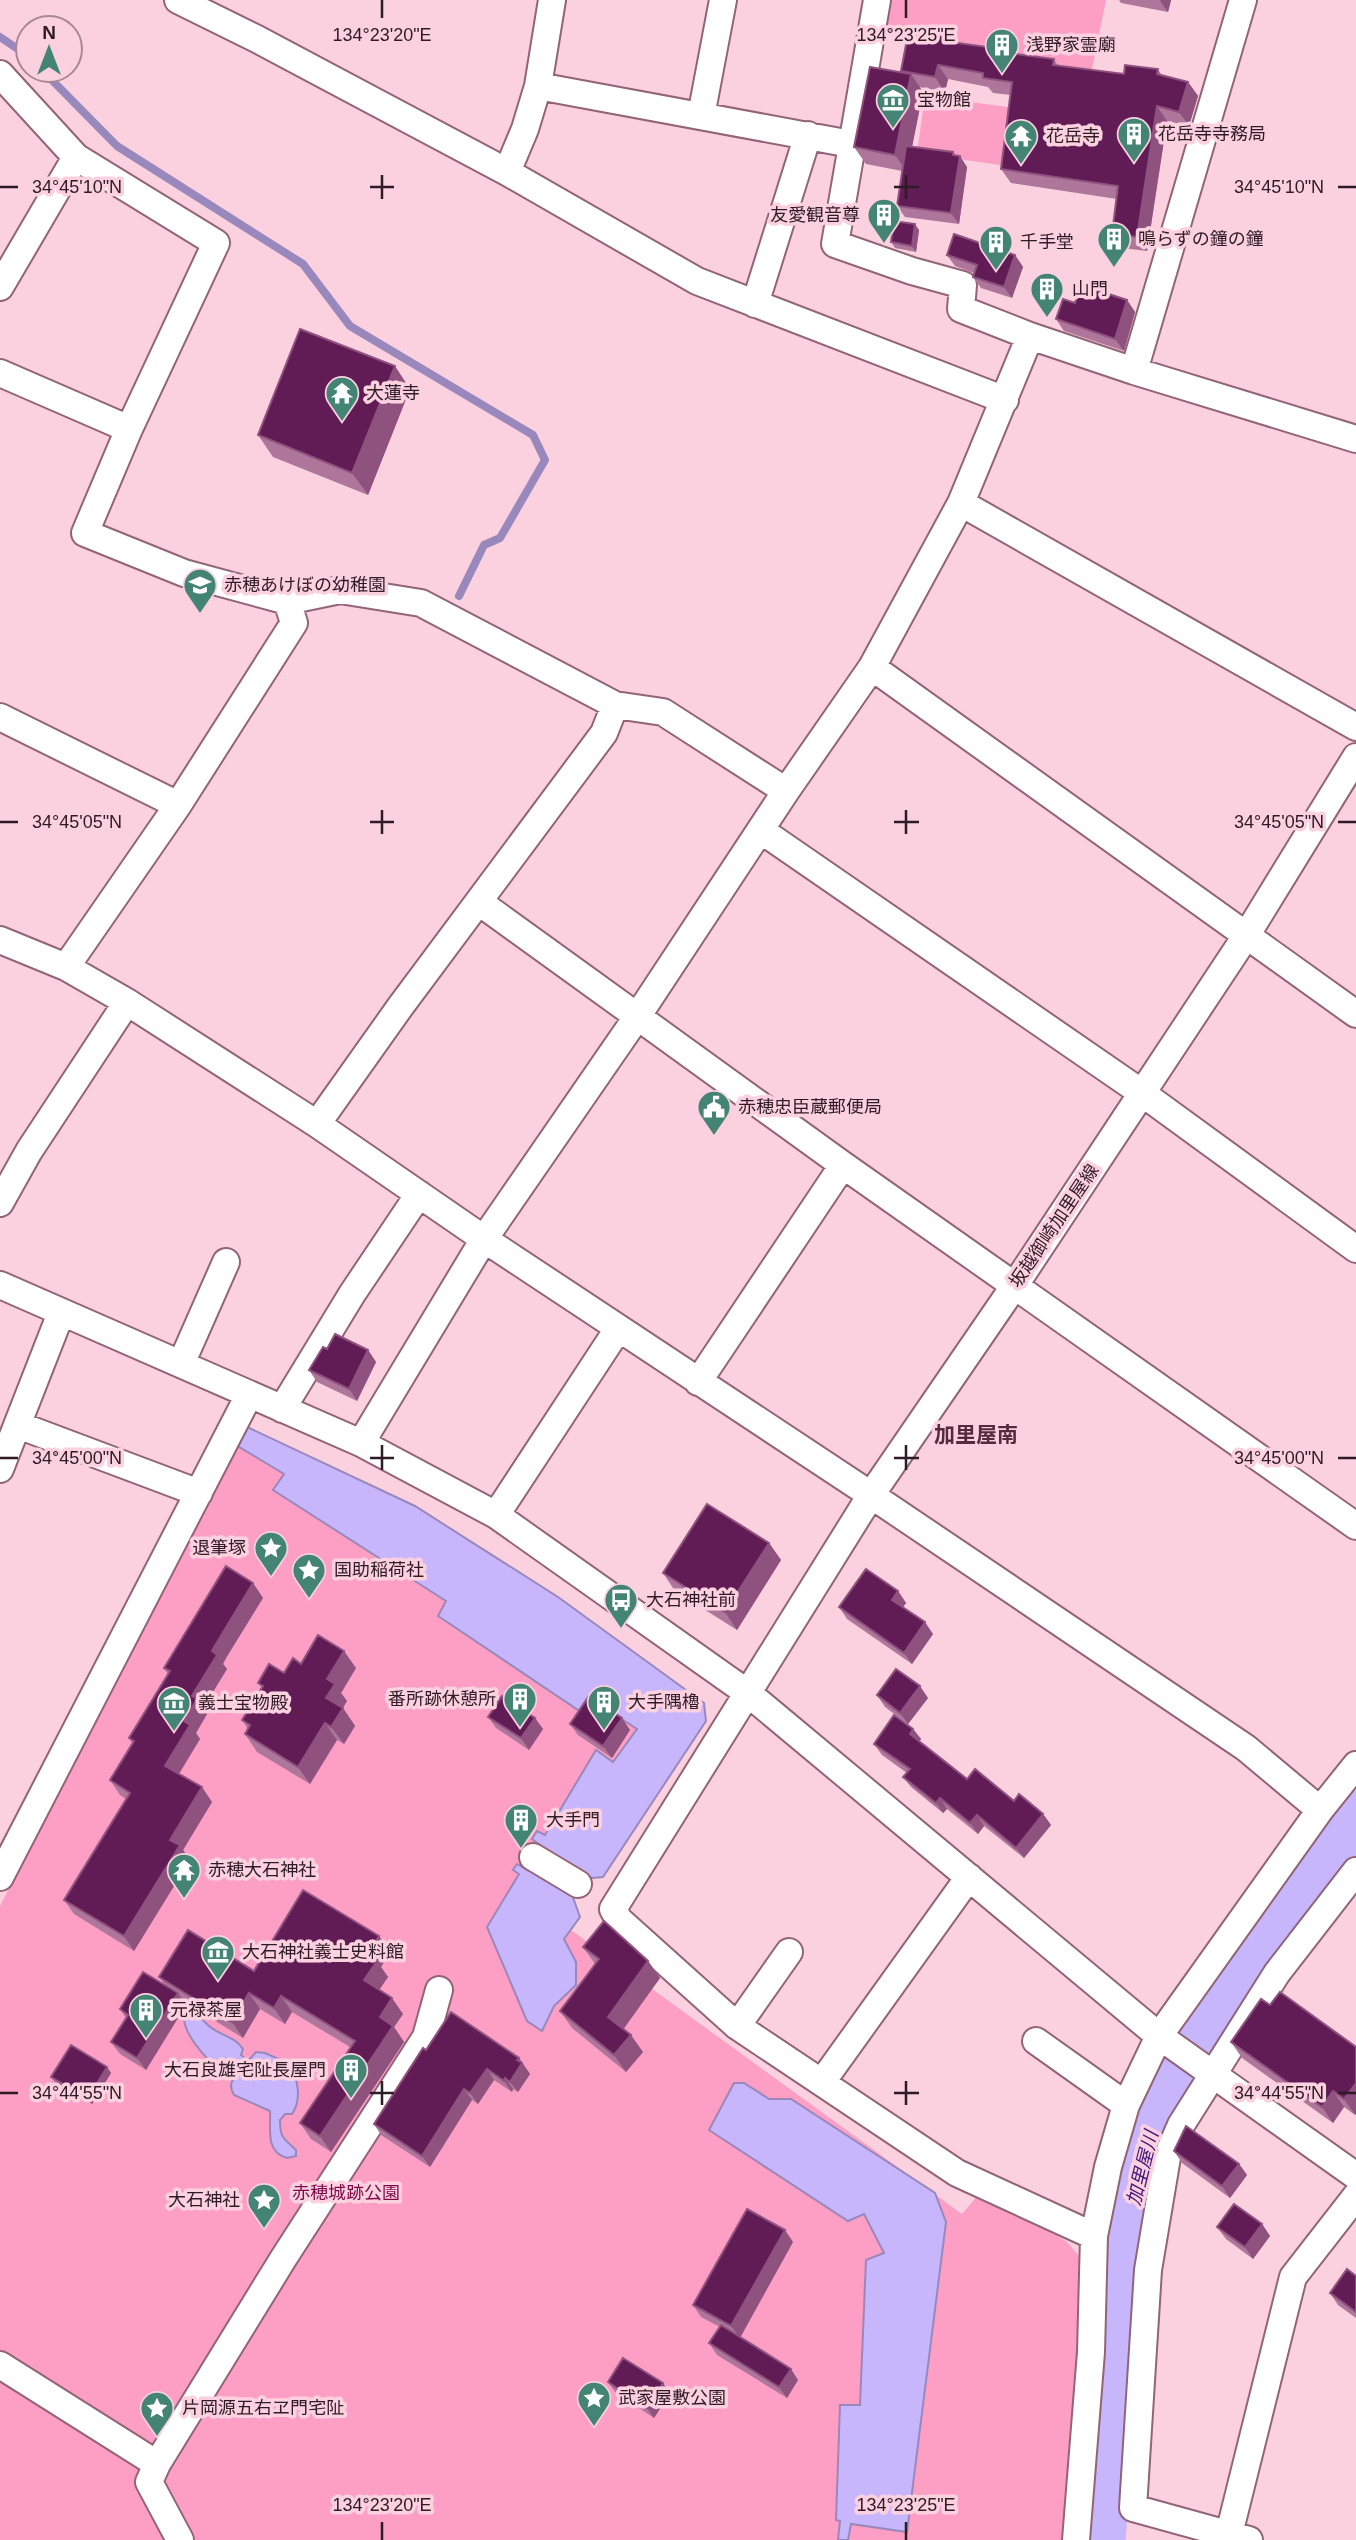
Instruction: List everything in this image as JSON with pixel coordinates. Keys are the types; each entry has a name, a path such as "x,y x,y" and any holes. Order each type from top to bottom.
{"street":[{"path":"178,0 257,38 507,172 697,281 1005,400"},
{"path":"507,172 525,129 538,86 552,0"},
{"path":"701,116 723,0"},
{"path":"877,0 835,244 912,271 964,285 961,309 1030,336 1356,439"},
{"path":"1134,371 1243,0"},
{"path":"0,74 76,157 216,243 129,429 85,533 184,573 287,601 340,590 421,603 615,705 663,712 786,791"},
{"path":"538,86 851,144"},
{"path":"755,304 808,135"},
{"path":"0,287 76,157"},
{"path":"360,1443 484,1239 872,667 961,503 1030,336"},
{"path":"0,373 129,429"},
{"path":"961,503 1356,727"},
{"path":"66,967 178,805 294,623 287,601"},
{"path":"872,667 1356,1014"},
{"path":"317,1124 604,733 615,705"},
{"path":"0,717 178,805"},
{"name":"坂越御崎加里屋線","path":"737,2026 619,1920 614,1909 871,1496 1142,1093 1245,936 1356,757"},
{"path":"762,831 1142,1093 1356,1249"},
{"path":"479,902 843,1165 1356,1526"},
{"path":"0,940 66,967 127,1002 317,1124 484,1239 1245,1748 1320,1810"},
{"path":"0,1203 29,1151 127,1002"},
{"path":"698,1382 843,1165"},
{"path":"282,1409 352,1294 419,1195"},
{"path":"181,1364 226,1262"},
{"path":"0,1285 360,1443 496,1515 749,1693 1163,2039 1356,2176"},
{"path":"0,1469 61,1312"},
{"path":"496,1515 618,1329"},
{"path":"0,1877 250,1395"},
{"path":"18,1424 198,1493"},
{"path":"1076,2540 1091,2352 1094,2236 1108,2167 1126,2105 1163,2039 1320,1810 1356,1765"},
{"path":"533,1857 578,1884"},
{"path":"1356,1871 1277,1973 1210,2072 1167,2157 1149,2270 1133,2508 1239,2537 1293,2277 1356,2196"},
{"path":"821,2082 969,1877"},
{"path":"789,1952 737,2026 957,2172 1094,2236"},
{"path":"180,2540 149,2482 157,2464 283,2259 426,2037 439,1990"},
{"path":"1036,2041 1126,2105"},
{"path":"0,2365 157,2464"}],"green space":[{"path":"888,0 1106,0 1091,74 883,31"},
{"path":"925,96 1015,108 1007,166 917,153"},
{"name":"赤穂城跡公園","path":"236,1445 415,1506 558,1597 704,1703 706,1721 603,1877 592,1878 582,1873 570,1889 580,1917 571,1930 962,2214 979,2194 1026,2215 1067,2242 1086,2264 1074,2540 0,2540 0,1906"}],"shaded area":[{"path":"245,1426 415,1506 558,1597 704,1703 706,1721 603,1877 592,1878 582,1873 570,1889 580,1917 564,1939 576,1962 576,1985 554,2006 542,2031 527,2021 487,1927 519,1874 513,1870 517,1864 529,1871 544,1848 532,1839 537,1831 545,1835 596,1750 613,1762 637,1729 595,1702 587,1716 438,1616 446,1601 273,1490 284,1474 236,1445"},
{"path":"190,2010 212,2029 239,2044 243,2049 241,2055 248,2061 256,2052 290,2064 297,2083 298,2096 292,2114 285,2114 280,2120 280,2126 284,2138 296,2150 296,2156 287,2158 275,2151 271,2139 270,2111 234,2095 231,2084 238,2069 231,2063 220,2071 196,2046 185,2023 184,2016"},
{"path":"734,2083 744,2083 769,2099 791,2099 935,2193 946,2222 907,2532 851,2524 848,2540 838,2540 840,2521 836,2520 840,2405 860,2405 866,2260 884,2253 864,2214 848,2221 709,2130"}],"building":[{"path":"909,29 944,36 943,41 1054,59 1053,65 1124,74 1125,65 1158,69 1157,74 1188,82 1179,112 1157,106 1137,237 1112,234 1118,186 1001,169 1012,82 983,78 983,73 938,65 935,77 901,71"},
{"path":"870,67 911,74 895,155 854,147"},
{"path":"906,146 953,152 953,155 960,156 951,213 897,206"},
{"path":"894,221 915,224 912,246 891,242"},
{"path":"954,234 1015,255 1004,287 973,277 977,265 947,255"},
{"path":"1081,285 1127,300 1115,339 1056,319 1063,299 1075,303"},
{"name":"大蓮寺","path":"300,329 395,366 352,473 258,435"},
{"path":"335,1334 368,1350 349,1389 309,1370 323,1347 327,1349"},
{"path":"707,1504 769,1543 725,1612 663,1573"},
{"path":"226,1566 253,1583 212,1651 217,1655 192,1696 197,1699 184,1721 190,1725 165,1766 202,1787 170,1840 180,1845 124,1936 64,1900 130,1793 110,1780 134,1741 129,1738 170,1671 164,1668"},
{"path":"866,1569 898,1591 892,1600 925,1622 904,1653 839,1607"},
{"path":"318,1635 344,1651 327,1679 335,1684 326,1698 343,1708 331,1727 325,1723 298,1767 245,1734 250,1725 242,1720 263,1686 258,1683 269,1664 284,1673 293,1658 301,1664"},
{"path":"896,1669 920,1686 900,1713 877,1695"},
{"path":"502,1696 535,1718 521,1738 488,1717"},
{"path":"589,1696 622,1718 603,1746 570,1724"},
{"path":"894,1715 913,1729 910,1734 967,1779 975,1769 1014,1801 1019,1794 1043,1814 1016,1848 977,1815 970,1823 940,1798 936,1803 903,1777 910,1769 874,1744"},
{"path":"303,1890 379,1936 367,1955 377,1961 364,1980 392,1998 380,2017 393,2026 320,2136 300,2123 355,2041 281,1996 274,2008 249,1993 232,2022 159,1977 188,1930 254,1971"},
{"path":"604,1921 648,1961 608,2017 631,2035 614,2055 560,2011 599,1959 583,1947"},
{"path":"143,1972 178,1993 137,2058 111,2042 128,2015 120,2009"},
{"path":"1280,1992 1356,2047 1356,2083 1344,2099 1333,2091 1322,2107 1231,2042 1261,1999 1270,2005"},
{"path":"451,2012 519,2058 517,2060 522,2063 510,2082 487,2069 470,2093 464,2089 422,2156 374,2124 423,2048 426,2050"},
{"path":"71,2045 107,2067 88,2098 51,2077"},
{"path":"1186,2126 1239,2164 1222,2186 1174,2151"},
{"path":"1234,2204 1262,2224 1245,2247 1217,2227"},
{"path":"747,2209 785,2230 731,2326 693,2305"},
{"path":"1347,2269 1356,2276 1356,2312 1330,2293"},
{"path":"721,2325 791,2369 779,2387 709,2343"},
{"path":"623,2358 663,2383 647,2408 608,2382"}],"waterway":[{"path":"0,37 14,46"},
{"path":"56,84 117,146 303,264 350,326 533,435 545,460 500,538 484,545 459,596"},
{"name":"加里屋川","path":"1101,2540 1119,2312 1130,2216 1152,2124 1208,2019 1356,1815"}],"place":[{"name":"浅野家霊廟","path":"1002,75"},
{"name":"宝物館","path":"893,130"},
{"name":"花岳寺寺務局","path":"1134,164"},
{"name":"花岳寺","path":"1021,166"},
{"name":"友愛観音尊","path":"884,245"},
{"name":"鳴らずの鐘の鐘","path":"1114,269"},
{"name":"千手堂","path":"996,272"},
{"name":"山門","path":"1047,319"},
{"name":"大蓮寺","path":"342,423"},
{"name":"赤穂あけぼの幼稚園","path":"200,615"},
{"name":"赤穂忠臣蔵郵便局","path":"714,1137"},
{"name":"退筆塚","path":"271,1578"},
{"name":"国助稲荷社","path":"309,1600"},
{"name":"大石神社前","path":"621,1630"},
{"name":"番所跡休憩所","path":"520,1729"},
{"name":"大手隅櫓","path":"604,1732"},
{"name":"義士宝物殿","path":"174,1733"},
{"name":"大手門","path":"521,1850"},
{"name":"赤穂大石神社","path":"184,1900"},
{"name":"大石神社義士史料館","path":"218,1982"},
{"name":"元禄茶屋","path":"146,2040"},
{"name":"大石良雄宅阯長屋門","path":"351,2100"},
{"name":"大石神社","path":"264,2230"},
{"name":"武家屋敷公園","path":"594,2428"},
{"name":"片岡源五右ヱ門宅阯","path":"157,2438"}],"district":[{"name":"加里屋南","path":"976,1435"}]}
